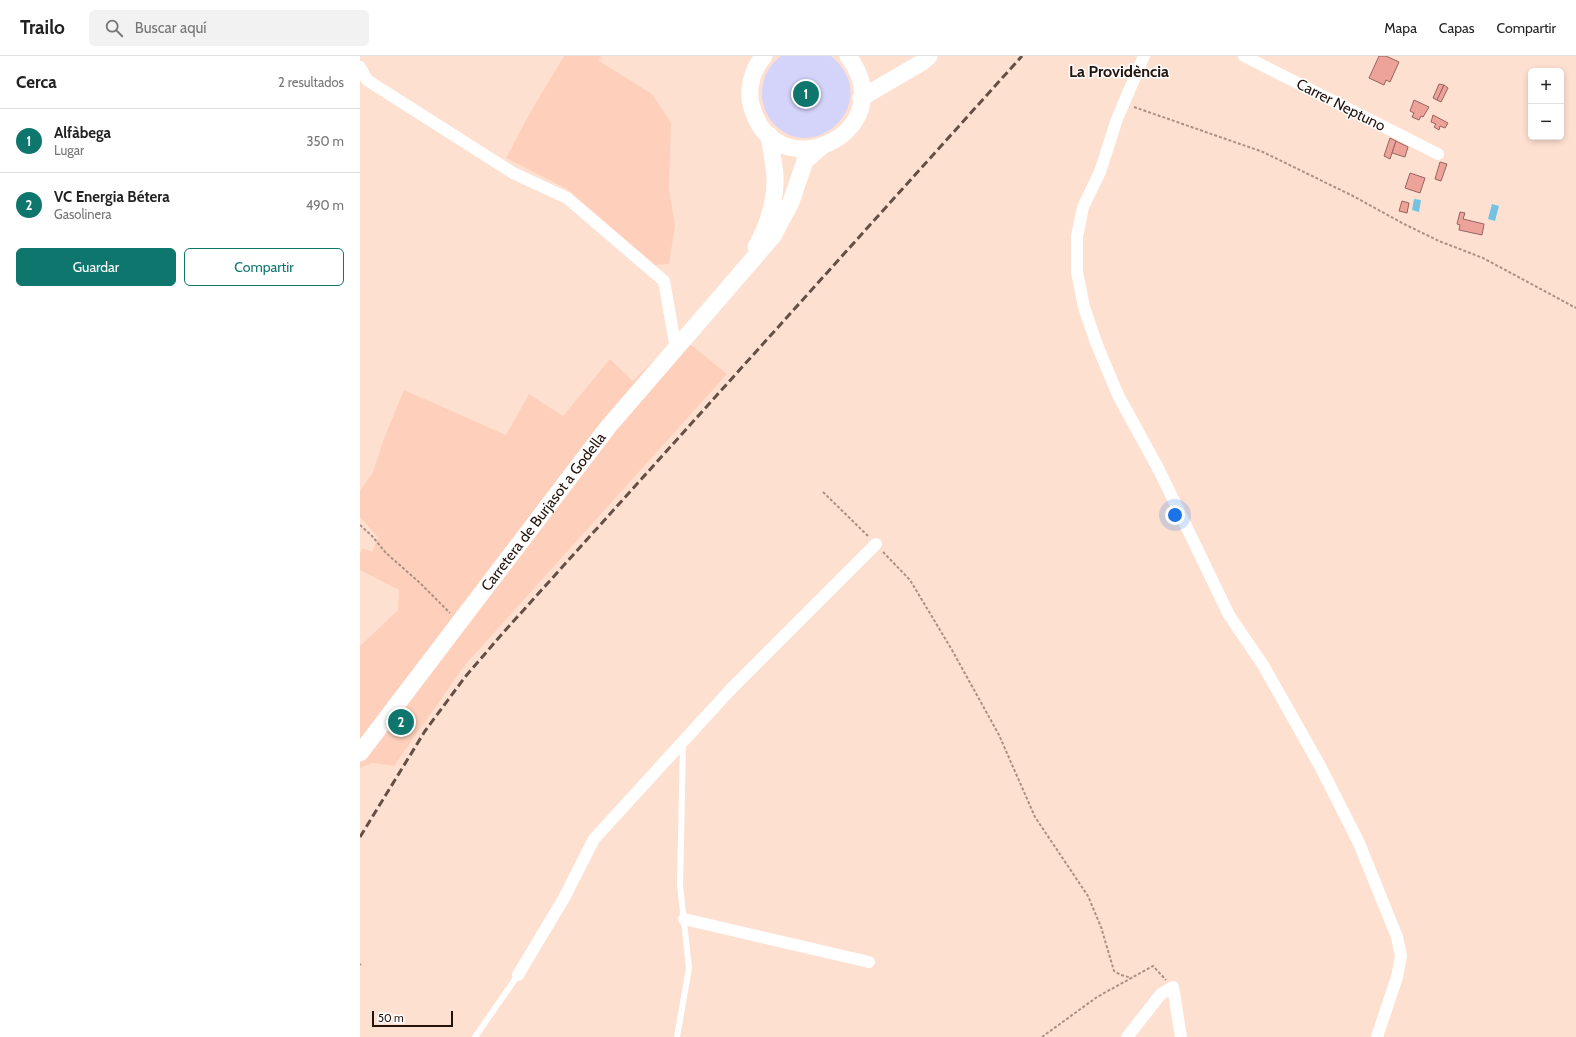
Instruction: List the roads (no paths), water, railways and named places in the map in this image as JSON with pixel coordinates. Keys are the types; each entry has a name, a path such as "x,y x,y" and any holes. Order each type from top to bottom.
{"street":[{"path":"764,56 754,72 750,86 750,100 754,113 760,125 769,135 781,143 794,148 807,149 820,147 831,143 849,129 855,120 862,98 861,86 859,75 848,56"},
{"path":"862,98 921,63 929,56"},
{"path":"1144,56 1123,104 1100,172 1083,207 1077,236 1077,272 1084,307 1097,346 1118,395 1159,470 1230,615 1263,666 1320,766 1359,843 1397,937 1401,956 1397,977 1377,1037"},
{"name":"Carrer Neptuno","path":"1244,56 1438,154"},
{"path":"360,67 367,80 446,130 513,172 567,198 664,281 676,350"},
{"path":"738,278 763,235 773,198 775,176 769,135"},
{"path":"738,278 773,236 791,202 805,161 820,147"},
{"name":"Carretera de Burjasot a Godella","path":"360,753 608,427 738,278"},
{"path":"518,975 564,898 594,839 732,689 876,544"},
{"path":"684,919 869,962"},
{"path":"1127,1037 1161,994 1173,987 1181,1037"}],"lane":[{"path":"677,1037 690,968 680,885 683,743"},
{"path":"475,1037 518,975"}],"railway":[{"path":"360,837 425,731 465,677 1022,56"}],"place":[{"name":"Alfàbega","path":"806,94"},
{"name":"VC Energia Bétera","path":"401,722"}],"district":[{"name":"La Providència","path":"1119,71"}]}
